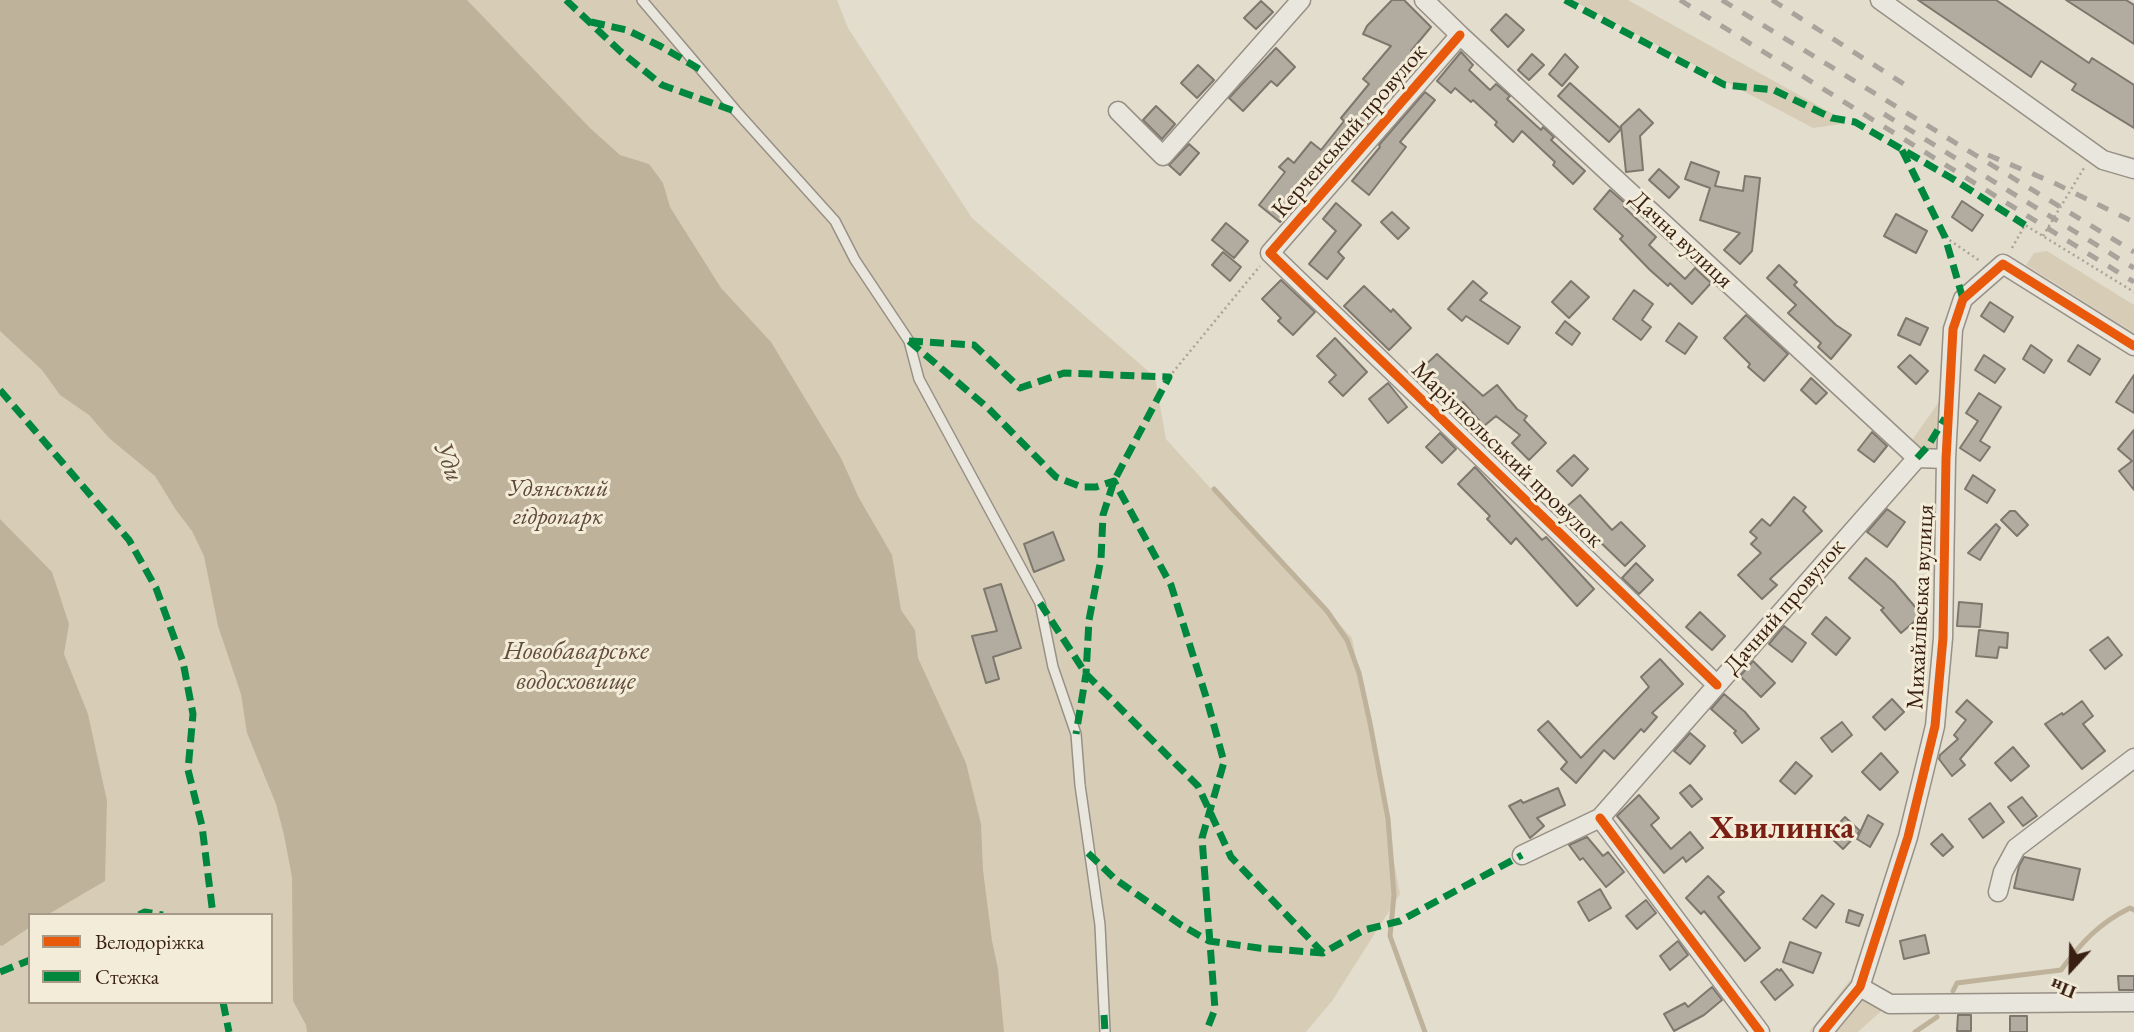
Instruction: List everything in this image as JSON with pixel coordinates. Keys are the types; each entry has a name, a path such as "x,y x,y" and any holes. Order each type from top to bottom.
{"street":[{"path":"1118,111 1163,156 1301,0"},
{"name":"Дачна вулиця","path":"1424,0 1917,458"},
{"path":"1880,0 2103,160 2134,169"},
{"name":"Керченський провулок","path":"1270,253 1460,35"},
{"name":"Маріупольський провулок","path":"1270,253 1717,685"},
{"path":"2003,264 2134,346"},
{"name":"Михайлівська вулиця","path":"1823,1032 1860,987 1908,837 1935,726 1943,638 1946,459 1953,330 1963,299 2003,264"},
{"path":"1917,458 1946,459"},
{"name":"Дачний провулок","path":"1522,855 1600,818 1917,458"},
{"path":"1998,892 2003,872 2016,848 2134,758"},
{"path":"1600,818 1760,1032"},
{"path":"1860,987 1890,1004 2134,1002"}],"lane":[{"path":"642,0 737,112 835,221 855,260 909,341 919,379 1040,603 1053,667 1076,734 1080,785 1100,925 1105,1032"}],"path":[{"path":"2043,236 2086,165 2103,160"},
{"path":"1945,237 1985,264 2003,264 2025,225 2134,292"},
{"path":"1169,377 1270,253"}],"green space":[{"name":"Удянський гідропарк","path":"0,0 837,0 848,28 972,218 1155,377 1166,439 1213,491 1216,489 1352,638 1400,894 1332,1001 1306,1032 0,1032"},
{"path":"1572,0 1628,0 1835,115 1842,124 1813,128"},
{"path":"2047,251 2134,305 2134,333 2026,265 2034,253"},
{"path":"1939,402 1941,439 1936,450 1926,453 1915,448 1912,440"},
{"path":"1850,980 1889,1004 1858,1032 1809,1032"}],"water":[{"name":"Новобаварське водосховище","path":"0,0 467,0 590,128 620,155 649,164 663,183 670,207 721,288 771,342 841,458 859,498 892,555 901,610 915,630 918,658 966,763 981,824 983,870 998,969 1004,1032 307,1032 293,1001 292,877 284,835 276,804 247,733 241,694 218,626 204,556 192,531 155,476 109,438 89,415 60,395 42,370 0,331"},
{"path":"0,519 52,572 69,624 64,654 88,714 107,801 105,881 50,913 28,913 28,928 0,945"}],"building":[{"path":"1392,0 1404,0 1431,27 1411,51 1416,56 1372,108 1377,113 1338,158 1334,154 1292,201 1295,204 1280,222 1259,205 1285,172 1279,167 1288,158 1294,163 1311,142 1321,150 1344,121 1341,118 1369,84 1363,79 1391,46 1363,34 1367,26"},
{"path":"1918,0 1996,0 2089,63 2092,58 2134,85 2134,128 2072,90 2076,84 2041,61 2031,77"},
{"path":"2066,0 2126,0 2134,5 2134,44"},
{"path":"1261,1 1273,12 1256,29 1244,18"},
{"path":"1506,14 1524,30 1508,47 1491,30"},
{"path":"1276,48 1295,67 1277,86 1271,81 1243,111 1229,98"},
{"path":"1461,52 1473,65 1469,70 1490,90 1496,84 1510,96 1507,99 1541,130 1543,127 1554,137 1551,140 1585,171 1573,184 1553,165 1555,162 1522,131 1513,142 1495,125 1497,122 1473,100 1471,102 1455,88 1451,93 1437,81"},
{"path":"1532,54 1544,65 1529,80 1518,70"},
{"path":"1565,54 1578,67 1562,86 1549,74"},
{"path":"1198,65 1214,80 1197,98 1181,83"},
{"path":"1570,83 1621,129 1609,142 1558,96"},
{"path":"1425,92 1435,100 1400,142 1406,147 1369,195 1352,181"},
{"path":"1156,106 1175,124 1162,139 1143,120"},
{"path":"1639,109 1653,123 1640,136 1643,170 1626,172 1621,126"},
{"path":"1189,144 1199,153 1180,175 1169,165"},
{"path":"1691,162 1719,172 1715,186 1743,191 1745,176 1760,178 1752,251 1740,264 1724,250 1740,233 1700,220 1710,188 1685,179"},
{"path":"1659,169 1679,187 1669,198 1649,180"},
{"path":"1610,190 1656,237 1649,245 1685,279 1695,268 1711,283 1692,304 1670,283 1668,286 1650,270 1620,239 1623,236 1594,209"},
{"path":"1962,201 1983,215 1972,231 1952,217"},
{"path":"1336,203 1361,225 1338,252 1344,258 1327,279 1309,264 1336,231 1323,219"},
{"path":"1392,212 1409,228 1398,239 1381,222"},
{"path":"1896,214 1927,231 1916,253 1884,236"},
{"path":"1226,223 1248,241 1234,258 1212,240"},
{"path":"1223,252 1241,267 1230,281 1212,265"},
{"path":"1779,265 1797,282 1794,285 1836,325 1851,335 1831,359 1818,347 1821,343 1788,313 1796,305 1767,278"},
{"path":"1281,280 1315,312 1293,335 1278,321 1281,318 1262,299"},
{"path":"1473,281 1487,293 1480,300 1520,327 1508,344 1466,316 1462,321 1448,309"},
{"path":"1571,281 1589,297 1569,318 1552,302"},
{"path":"1364,286 1391,312 1393,309 1411,328 1389,350 1344,306"},
{"path":"1634,290 1653,304 1642,320 1651,327 1641,340 1613,319"},
{"path":"1990,302 2013,317 2004,332 1981,316"},
{"path":"1746,315 1788,354 1764,381 1748,367 1750,364 1724,338"},
{"path":"1906,318 1928,328 1920,345 1898,335"},
{"path":"1565,321 1580,333 1572,345 1556,333"},
{"path":"1679,323 1697,337 1685,354 1666,341"},
{"path":"1335,338 1367,372 1343,396 1329,382 1336,375 1317,356"},
{"path":"2031,345 2052,360 2044,373 2023,359"},
{"path":"2078,345 2100,359 2090,375 2068,361"},
{"path":"1437,354 1483,396 1497,385 1517,409 1527,416 1524,420 1546,443 1529,460 1512,443 1520,435 1496,416 1484,426 1463,402 1455,412 1431,392 1436,386 1420,370"},
{"path":"1910,355 1928,371 1916,384 1898,367"},
{"path":"1984,355 2005,369 1995,383 1975,370"},
{"path":"2134,375 2134,413 2116,402"},
{"path":"1811,378 1827,393 1816,404 1801,390"},
{"path":"1388,383 1407,407 1388,423 1369,399"},
{"path":"1979,393 2001,407 1980,441 1990,447 1980,461 1960,448 1978,421 1966,413"},
{"path":"2134,430 2134,490 2119,471 2132,461 2118,449"},
{"path":"1872,432 1887,446 1874,462 1858,450"},
{"path":"1440,433 1456,449 1442,463 1426,447"},
{"path":"1574,455 1588,469 1572,486 1557,471"},
{"path":"1475,467 1542,540 1546,537 1594,589 1577,606 1516,538 1511,544 1487,519 1490,516 1458,484"},
{"path":"1973,475 1995,490 1987,503 1965,489"},
{"path":"1580,495 1612,530 1621,522 1645,546 1625,566 1565,508"},
{"path":"1794,497 1806,507 1803,511 1822,531 1770,579 1777,585 1762,599 1738,575 1761,553 1751,544 1757,538 1750,532 1762,519 1770,526"},
{"path":"1887,509 1905,522 1887,547 1867,532"},
{"path":"2010,511 2015,511 2028,525 2017,536 2001,520"},
{"path":"1996,524 2000,528 1980,560 1968,553"},
{"path":"1053,532 1064,560 1034,572 1024,544"},
{"path":"1866,558 1894,582 1922,615 1901,633 1881,610 1884,608 1849,578"},
{"path":"1636,563 1653,580 1639,594 1622,578"},
{"path":"1001,584 1021,648 993,657 999,679 986,683 972,636 997,631 984,589"},
{"path":"1959,602 1982,604 1980,627 1957,626"},
{"path":"1700,612 1725,636 1712,650 1686,627"},
{"path":"1826,617 1850,638 1836,655 1812,634"},
{"path":"1784,626 1806,643 1792,662 1769,644"},
{"path":"1979,630 2008,633 2007,648 1999,647 1997,658 1976,656"},
{"path":"2108,637 2122,655 2105,669 2090,650"},
{"path":"1660,659 1683,684 1652,713 1657,717 1644,732 1641,729 1614,759 1604,750 1576,783 1561,769 1567,762 1538,730 1548,721 1581,758 1649,687 1641,677"},
{"path":"1753,661 1775,683 1761,697 1740,676"},
{"path":"1724,694 1745,712 1759,729 1742,743 1734,733 1736,731 1711,709"},
{"path":"1892,699 1904,712 1885,730 1873,717"},
{"path":"1967,700 1992,722 1960,759 1965,765 1952,776 1939,759 1958,739 1954,735 1966,720 1956,712"},
{"path":"2082,701 2093,716 2083,724 2105,751 2082,769 2045,724"},
{"path":"1842,722 1852,735 1832,752 1821,738"},
{"path":"1690,733 1705,746 1690,764 1674,751"},
{"path":"2013,747 2029,766 2011,781 1995,763"},
{"path":"1881,753 1898,772 1880,790 1862,772"},
{"path":"1796,762 1812,776 1795,794 1780,781"},
{"path":"1690,785 1702,799 1692,807 1680,793"},
{"path":"1558,788 1565,805 1537,818 1544,826 1530,838 1509,806"},
{"path":"1639,795 1659,818 1651,825 1671,849 1690,832 1703,848 1686,862 1683,857 1664,873 1617,816"},
{"path":"2022,797 2037,816 2023,826 2008,807"},
{"path":"1990,803 2004,822 1983,838 1969,819"},
{"path":"1868,815 1883,824 1870,847 1857,839"},
{"path":"1845,817 1860,831 1843,849 1828,835"},
{"path":"1942,834 1953,847 1943,856 1931,844"},
{"path":"1587,837 1603,856 1608,852 1624,872 1606,887 1569,845"},
{"path":"2024,857 2080,869 2073,900 2014,888"},
{"path":"1708,876 1724,892 1718,897 1760,948 1745,961 1704,911 1701,914 1686,898"},
{"path":"1600,889 1611,908 1589,921 1578,902"},
{"path":"1822,895 1834,904 1816,928 1803,919"},
{"path":"1646,900 1656,913 1637,929 1626,916"},
{"path":"1849,910 1863,915 1859,926 1846,922"},
{"path":"1925,935 1929,953 1904,959 1900,941"},
{"path":"1678,941 1688,955 1670,970 1660,956"},
{"path":"1790,942 1821,953 1813,973 1783,962"},
{"path":"1777,969 1781,969 1793,985 1775,1000 1761,982"},
{"path":"2118,976 2134,976 2134,990 2119,990"},
{"path":"1712,987 1722,1000 1704,1015 1674,1031 1664,1014 1685,1003 1688,1007"},
{"path":"1958,1015 1971,1015 1971,1031 1957,1031"},
{"path":"2010,1016 2027,1016 2027,1032 2010,1032"}],"waterway":[{"path":"1214,489 1327,611 1347,640 1359,673 1388,819 1394,895 1390,936 1425,1032"},
{"path":"1953,991 1957,983 2061,970 2083,942 2100,927 2130,908 2134,910"},
{"path":"1915,1032 1937,1017"}],"railway":[{"path":"1680,0 2134,282"},
{"path":"1722,0 2134,252"},
{"path":"1772,0 1907,86"},
{"path":"1884,114 2134,268"},
{"path":"1988,155 2052,182 2134,222"}],"marked path":[{"path":"566,0 620,51 662,85 737,112"},
{"path":"1565,0 1725,85 1774,90 1832,118 1855,122 2025,225"},
{"path":"591,22 627,30 701,70"},
{"path":"1902,150 1945,237 1963,299"},
{"path":"909,341 988,408 1056,477 1082,487 1096,487 1114,481 1171,585 1224,762 1202,838 1215,1009 1206,1032"},
{"path":"909,341 974,345 1020,388 1064,373 1169,377 1114,481 1103,515 1101,559 1089,620 1086,674 1076,734"},
{"path":"0,390 129,540 156,588 183,662 193,714 188,770 202,826 213,913"},
{"path":"1917,458 1928,446 1945,418"},
{"path":"1040,603 1086,674 1198,786 1231,857 1323,953"},
{"path":"1088,853 1115,879 1209,941 1323,953 1364,930 1400,921 1522,855"},
{"path":"143,913 151,913"},
{"path":"0,972 28,961"},
{"path":"223,1004 229,1032"},
{"path":"1104,1015 1105,1032"}],"cycle path":[{"path":"1460,35 1270,253 1717,685"},
{"path":"1823,1032 1860,987 1908,837 1935,726 1943,638 1946,459 1953,329 1963,299 2003,264 2134,346"},
{"path":"1600,818 1760,1032"}],"district":[{"name":"Хвилинка","path":"1782,829"}],"water label":[{"name":"Уди","path":"448,462"}]}
